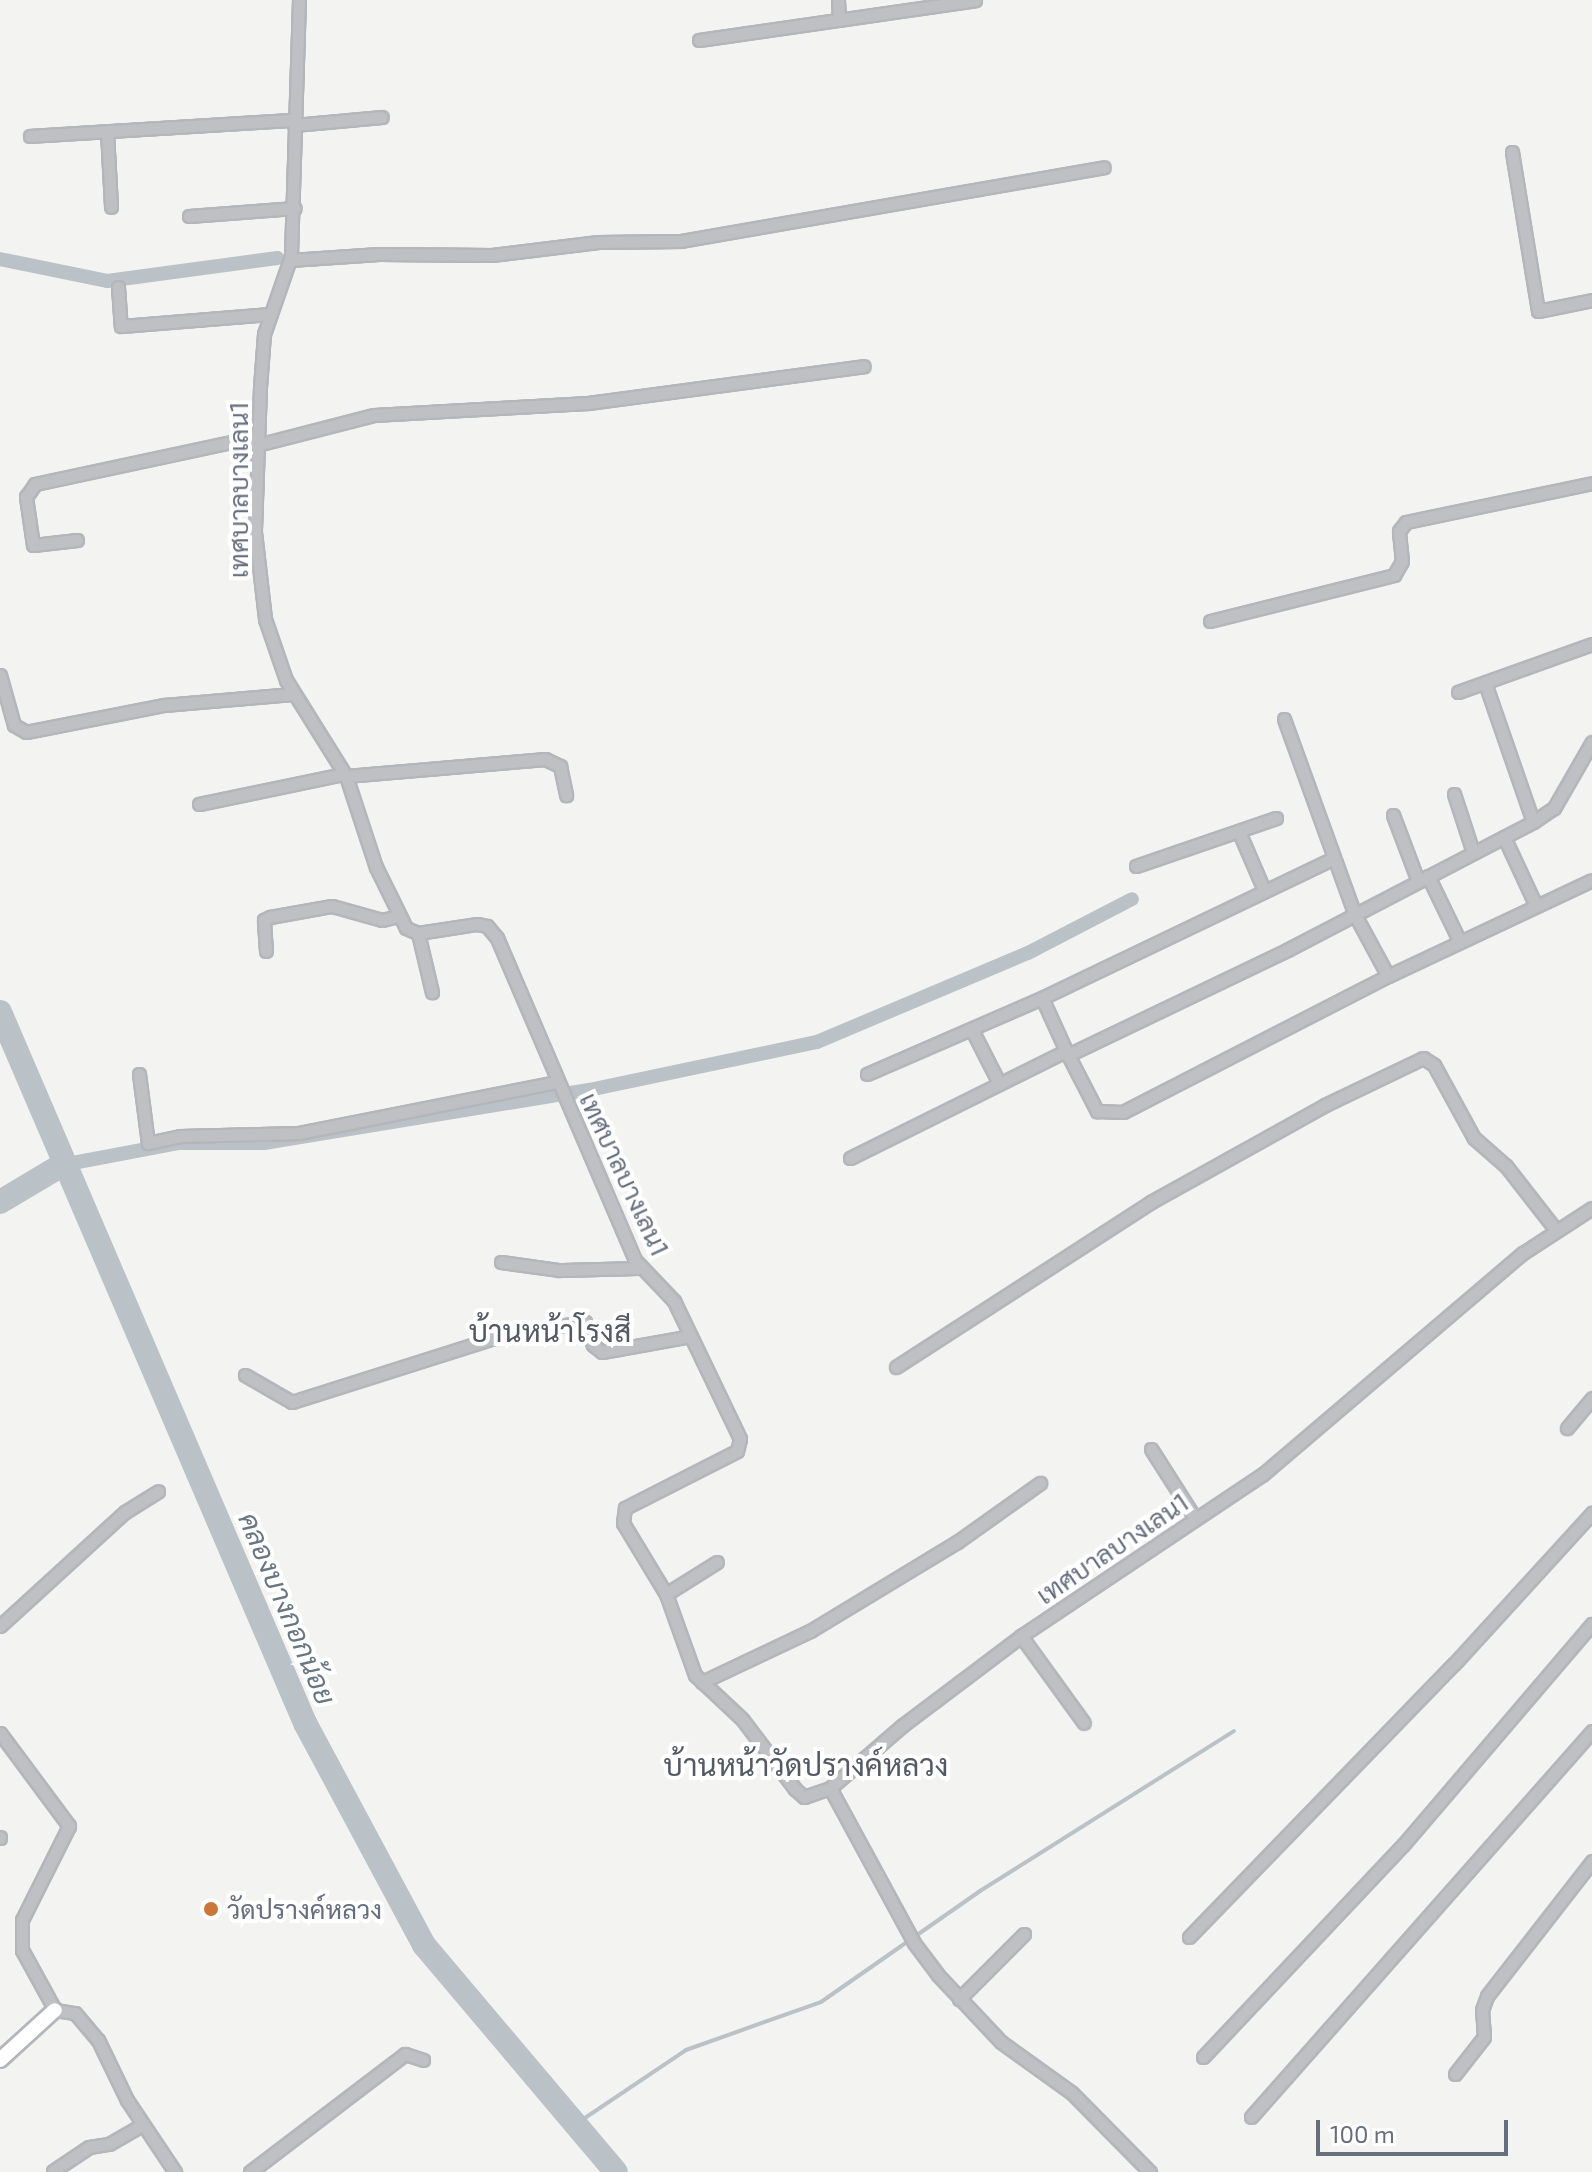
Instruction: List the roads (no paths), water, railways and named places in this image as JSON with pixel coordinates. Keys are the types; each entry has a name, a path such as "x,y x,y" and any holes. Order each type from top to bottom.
{"street":[{"path":"838,0 839,20"},
{"path":"699,40 975,0"},
{"name":"เทศบาลบางเลน1","path":"299,1 293,123 293,235 290,258 264,334 258,440 255,532 265,619 293,694 345,775 376,867 406,928 418,933 477,924 493,931 641,1268 674,1301 741,1445 625,1508 625,1529 666,1594 683,1647 704,1684 724,1700 804,1797 830,1788 903,1725 1021,1636 1263,1474 1555,1229 1592,1208"},
{"path":"30,136 382,117"},
{"path":"107,132 111,207"},
{"path":"1512,152 1538,311 1592,300"},
{"path":"290,258 379,254 492,255 598,242 681,241 1104,167"},
{"path":"189,216 295,208"},
{"path":"118,287 121,326 271,314"},
{"path":"77,540 33,545 26,497 35,484 374,415 588,403 864,366"},
{"path":"1210,621 1394,575 1402,561 1399,531 1406,522 1592,483"},
{"path":"1458,692 1592,644"},
{"path":"0,675 14,725 26,732 164,705 293,694"},
{"path":"1485,683 1533,822"},
{"path":"1284,719 1355,915 1388,976"},
{"path":"850,1158 999,1083 1355,915 1533,822 1554,808 1590,750"},
{"path":"199,804 345,775 545,759 560,766 566,795"},
{"path":"1454,794 1473,852"},
{"path":"1393,815 1423,879 1459,940"},
{"path":"1136,866 1276,818"},
{"path":"1239,832 1264,890"},
{"path":"1504,837 1536,906"},
{"path":"867,1074 1042,998 1334,858"},
{"path":"1042,998 1097,1111 1123,1112 1459,940 1592,880"},
{"path":"266,951 264,920 270,917 332,906 382,920 398,916"},
{"path":"418,933 432,992"},
{"path":"972,1030 999,1083"},
{"path":"896,1367 1151,1202 1325,1105 1423,1058 1434,1065 1474,1138 1506,1166 1555,1229"},
{"path":"139,1074 148,1143 180,1136 299,1133 558,1084"},
{"path":"501,1262 559,1270 641,1268"},
{"path":"245,1375 292,1402 506,1334 585,1322 593,1345 602,1352 691,1336"},
{"path":"1567,1428 1592,1398"},
{"path":"1151,1449 1195,1518"},
{"path":"704,1684 810,1631 973,1532 1040,1483"},
{"path":"0,1626 125,1512 158,1491"},
{"path":"1189,1937 1454,1664 1592,1513"},
{"path":"666,1594 717,1562"},
{"path":"1203,2057 1403,1845 1592,1628"},
{"path":"1021,1636 1084,1723"},
{"path":"1251,2117 1592,1731"},
{"path":"0,1733 69,1826 22,1920 22,1950 55,2010"},
{"path":"830,1788 914,1943 959,1999 1001,2042 1072,2093 1150,2172"},
{"path":"1455,2074 1484,2037 1482,2010 1487,1996 1592,1861"},
{"path":"959,1999 1024,1934"},
{"path":"0,2060 55,2010"},
{"path":"55,2010 75,2013 98,2040 143,2124 175,2172"},
{"path":"250,2172 405,2054 423,2060"},
{"path":"53,2171 89,2147 109,2144 143,2124"}],"waterway":[{"path":"0,259 107,281 277,258"},
{"path":"62,1165 178,1143 264,1143 589,1090 817,1042 1028,953 1132,899"},
{"name":"คลองบางกอกน้อย","path":"0,1012 305,1723 424,1945 616,2172"},
{"path":"0,1202 62,1165"},
{"path":"573,2126 686,2050 821,2002 980,1891 1234,1731"}],"place":[{"name":"วัดปรางค์หลวง","path":"211,1909"}],"district":[{"name":"บ้านหน้าโรงสี","path":"550,1330"},
{"name":"บ้านหน้าวัดปรางค์หลวง","path":"806,1764"}]}
